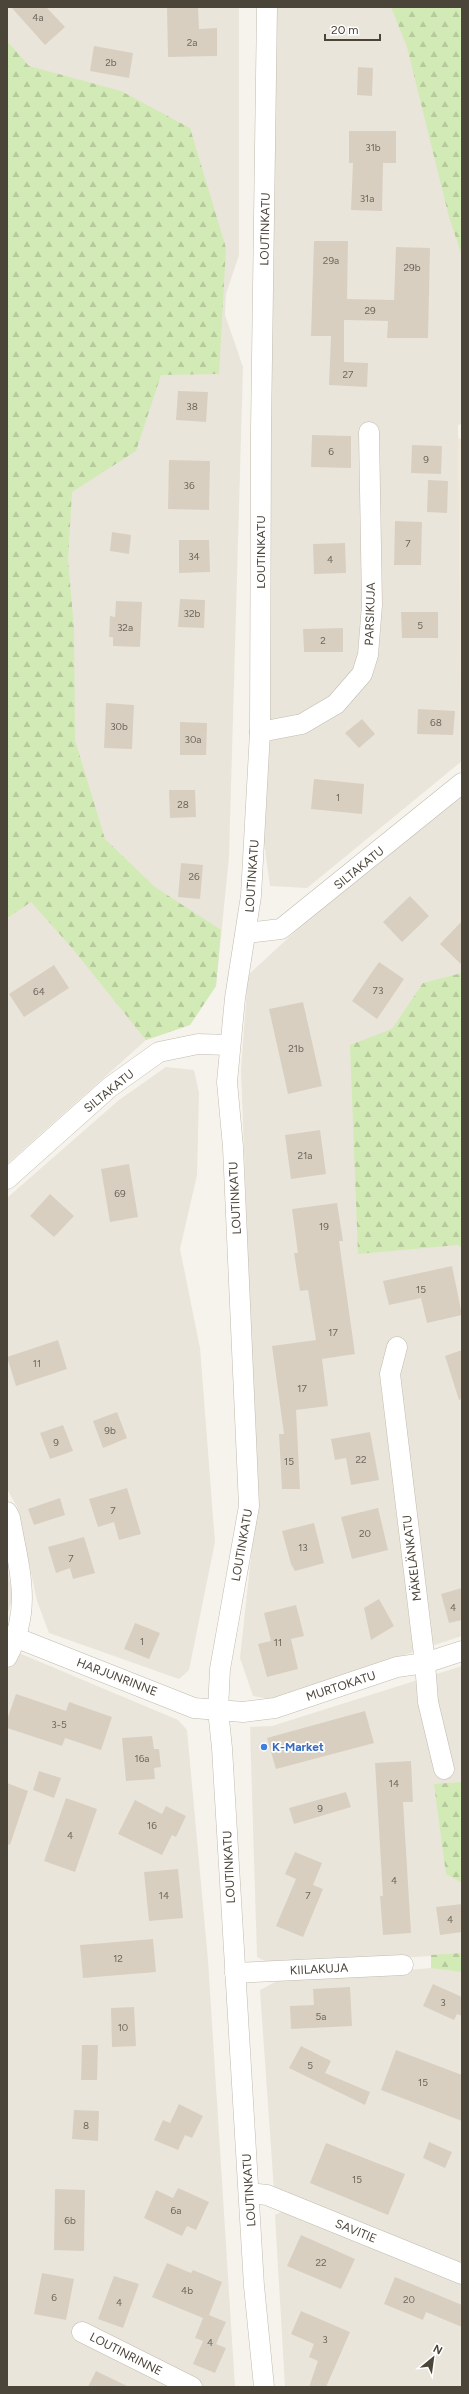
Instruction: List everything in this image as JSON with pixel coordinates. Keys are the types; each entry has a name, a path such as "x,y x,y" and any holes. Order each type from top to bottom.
{"street":[{"name":"LOUTINKATU","path":"264,2387 254,2286 222,1748 218,1710 220,1669 249,1506 233,1147 228,1104 229,1045 247,934 251,896 260,732 261,429 267,7"},
{"name":"PARSIKUJA","path":"260,732 302,724 336,704 362,674 368,655 372,605 369,432"},
{"name":"SILTAKATU","path":"247,934 281,930 462,784"},
{"name":"SILTAKATU","path":"7,1179 110,1087 159,1052 198,1044 229,1045"},
{"name":"MÄKELÄNKATU","path":"397,1347 390,1374 425,1663 428,1702 444,1769"},
{"path":"7,1512 10,1518 24,1598 17,1638 7,1657"},
{"name":"HARJUNRINNE","path":"17,1638 194,1708 218,1710"},
{"name":"MURTOKATU","path":"218,1710 243,1712 275,1708 397,1667 425,1663 462,1651"},
{"name":"KIILAKUJA","path":"235,1973 403,1965"},
{"name":"SAVITIE","path":"249,2193 267,2195 462,2274"},
{"name":"LOUTINRINNE","path":"82,2332 192,2387"}],"shaded area":[{"path":"7,7 239,7 239,255 226,294 225,315 243,367 229,857 216,986 190,1025 146,1040 7,1164"},
{"path":"276,7 462,7 462,424 458,425 462,761 307,888 270,886 261,821"},
{"path":"462,438 462,696 461,696 458,439"},
{"path":"462,792 462,1636 270,1699 253,1696 240,1658 257,1503 241,1070 248,975 325,904"},
{"path":"166,1067 194,1070 199,1093 197,1175 180,1249 200,1348 215,1542 189,1670 179,1679 49,1633 37,1601 17,1507 7,1489 7,1198 119,1100"},
{"path":"7,1567 13,1598 7,1615"},
{"path":"7,1648 178,1720 187,1730 208,1960 235,2387 7,2387"},
{"path":"462,1666 462,2267 274,2191 260,1990 277,1981 431,1968 431,1956 274,1966 257,1957 250,1727 272,1726"},
{"path":"286,2210 462,2282 462,2387 285,2387 275,2215"}],"green space":[{"path":"391,7 462,7 462,256 449,217 407,47"},
{"path":"7,41 29,66 121,91 190,128 226,248 219,374 161,375 136,451 72,492 68,560 74,628 75,740 105,839 155,887 221,930 216,986 190,1025 146,1040 72,948 31,902 7,918"},
{"path":"462,973 462,1248 458,1245 358,1254 350,1045 392,1029 423,983"},
{"path":"462,1782 462,1883 446,1874 434,1784"},
{"path":"462,1953 462,1972 431,1968 431,1955"}],"building":[{"path":"11,7 46,7 65,27 45,45"},
{"path":"167,7 198,7 199,29 217,28 217,56 168,57"},
{"path":"94,46 133,53 129,78 90,71"},
{"path":"358,67 373,68 372,96 357,95"},
{"path":"349,131 396,131 396,163 383,163 382,211 351,210 353,163 349,163"},
{"path":"314,241 348,241 347,299 394,300 396,247 430,248 428,338 387,338 388,321 344,320 344,362 368,363 367,387 329,385 331,336 311,336"},
{"path":"178,391 208,392 206,422 176,420"},
{"path":"312,435 351,436 351,468 311,467"},
{"path":"412,445 442,446 441,474 411,473"},
{"path":"169,460 210,461 209,510 168,509"},
{"path":"428,480 448,481 447,513 427,512"},
{"path":"395,521 422,522 421,565 394,565"},
{"path":"112,532 131,535 129,554 110,551"},
{"path":"179,540 209,540 210,572 179,573"},
{"path":"345,543 346,573 314,574 313,544"},
{"path":"180,599 205,600 204,628 178,627"},
{"path":"116,601 142,602 140,647 113,646 113,637 109,637 110,616 115,617"},
{"path":"401,612 438,612 438,638 402,638"},
{"path":"343,628 343,652 304,652 303,629"},
{"path":"106,703 134,705 132,749 104,748"},
{"path":"418,709 455,711 453,735 417,734"},
{"path":"362,719 375,734 359,748 345,733"},
{"path":"180,722 207,723 206,755 180,755"},
{"path":"314,779 364,784 362,814 311,809"},
{"path":"169,790 195,790 196,817 170,818"},
{"path":"181,863 203,865 200,899 178,897"},
{"path":"410,896 429,916 402,942 383,922"},
{"path":"462,921 462,965 440,944"},
{"path":"379,962 404,979 377,1019 352,1001"},
{"path":"54,965 69,988 24,1017 9,994"},
{"path":"303,1002 322,1086 288,1094 269,1009"},
{"path":"320,1130 326,1174 291,1179 285,1135"},
{"path":"129,1164 138,1217 110,1222 101,1169"},
{"path":"50,1194 74,1216 54,1237 30,1216"},
{"path":"337,1203 343,1241 339,1241 355,1354 322,1359 328,1406 296,1410 300,1489 282,1489 279,1434 284,1434 272,1346 316,1340 308,1290 300,1291 294,1253 298,1253 292,1209"},
{"path":"452,1266 462,1315 427,1323 421,1298 389,1305 383,1281"},
{"path":"58,1340 67,1369 16,1386 7,1357"},
{"path":"462,1350 462,1399 459,1400 445,1356"},
{"path":"117,1412 127,1438 103,1448 93,1421"},
{"path":"63,1425 73,1451 50,1459 40,1433"},
{"path":"370,1432 379,1480 351,1485 346,1458 335,1460 331,1439"},
{"path":"127,1488 141,1534 119,1540 114,1522 98,1527 89,1499"},
{"path":"60,1498 65,1515 34,1525 28,1509"},
{"path":"378,1508 388,1550 352,1559 341,1517"},
{"path":"314,1523 324,1563 295,1571 291,1564 282,1531"},
{"path":"84,1537 95,1573 73,1579 70,1568 56,1573 48,1547"},
{"path":"462,1588 462,1620 449,1623 441,1594"},
{"path":"379,1599 394,1626 371,1640 364,1608"},
{"path":"296,1605 304,1636 291,1639 298,1669 267,1677 258,1644 271,1641 264,1613"},
{"path":"135,1623 160,1633 149,1659 124,1649"},
{"path":"16,1694 66,1711 69,1702 112,1717 101,1750 65,1738 62,1746 7,1728 7,1720"},
{"path":"365,1711 374,1743 276,1769 267,1738"},
{"path":"152,1736 154,1749 159,1749 161,1767 154,1768 155,1779 126,1781 122,1738"},
{"path":"411,1761 413,1802 403,1802 411,1933 383,1935 380,1896 383,1896 375,1763"},
{"path":"39,1771 61,1778 54,1798 33,1790"},
{"path":"7,1783 28,1791 10,1845 7,1844"},
{"path":"346,1792 351,1807 294,1824 289,1808"},
{"path":"66,1798 97,1809 75,1872 44,1861"},
{"path":"135,1800 162,1814 166,1806 186,1816 176,1837 172,1835 162,1855 118,1834"},
{"path":"295,1852 322,1863 313,1885 323,1889 303,1937 276,1926 296,1879 285,1874"},
{"path":"178,1869 183,1918 149,1921 144,1872"},
{"path":"462,1904 462,1932 440,1935 436,1907"},
{"path":"153,1939 156,1972 83,1978 80,1945"},
{"path":"433,1984 462,1997 462,2016 457,2014 454,2020 423,2006"},
{"path":"350,1987 352,2026 291,2029 290,2006 314,2005 313,1989"},
{"path":"134,2007 136,2046 112,2047 111,2008"},
{"path":"82,2045 98,2045 97,2080 81,2080"},
{"path":"301,2046 331,2061 325,2073 370,2092 365,2105 289,2068"},
{"path":"396,2050 462,2075 462,2121 381,2090"},
{"path":"179,2104 203,2116 192,2138 185,2135 178,2150 154,2140 163,2120 170,2123"},
{"path":"74,2110 99,2111 98,2141 72,2139"},
{"path":"429,2142 452,2152 445,2168 423,2158"},
{"path":"326,2143 405,2174 388,2215 310,2183"},
{"path":"178,2188 209,2202 196,2230 187,2226 182,2236 144,2218 156,2190 173,2198"},
{"path":"55,2189 85,2190 84,2251 54,2250"},
{"path":"301,2235 355,2259 341,2289 287,2266"},
{"path":"167,2263 191,2273 193,2270 222,2282 209,2315 226,2322 216,2344 226,2348 215,2373 193,2364 203,2341 195,2338 203,2318 152,2297"},
{"path":"42,2273 74,2279 66,2320 34,2314"},
{"path":"114,2276 139,2284 123,2328 98,2319"},
{"path":"395,2277 462,2305 462,2327 426,2312 423,2320 384,2304"},
{"path":"301,2311 350,2332 326,2387 309,2387 318,2361 309,2357 314,2344 291,2334"},
{"path":"96,2371 129,2387 88,2387"}],"place":[{"name":"K-Market","path":"264,1747"}]}
